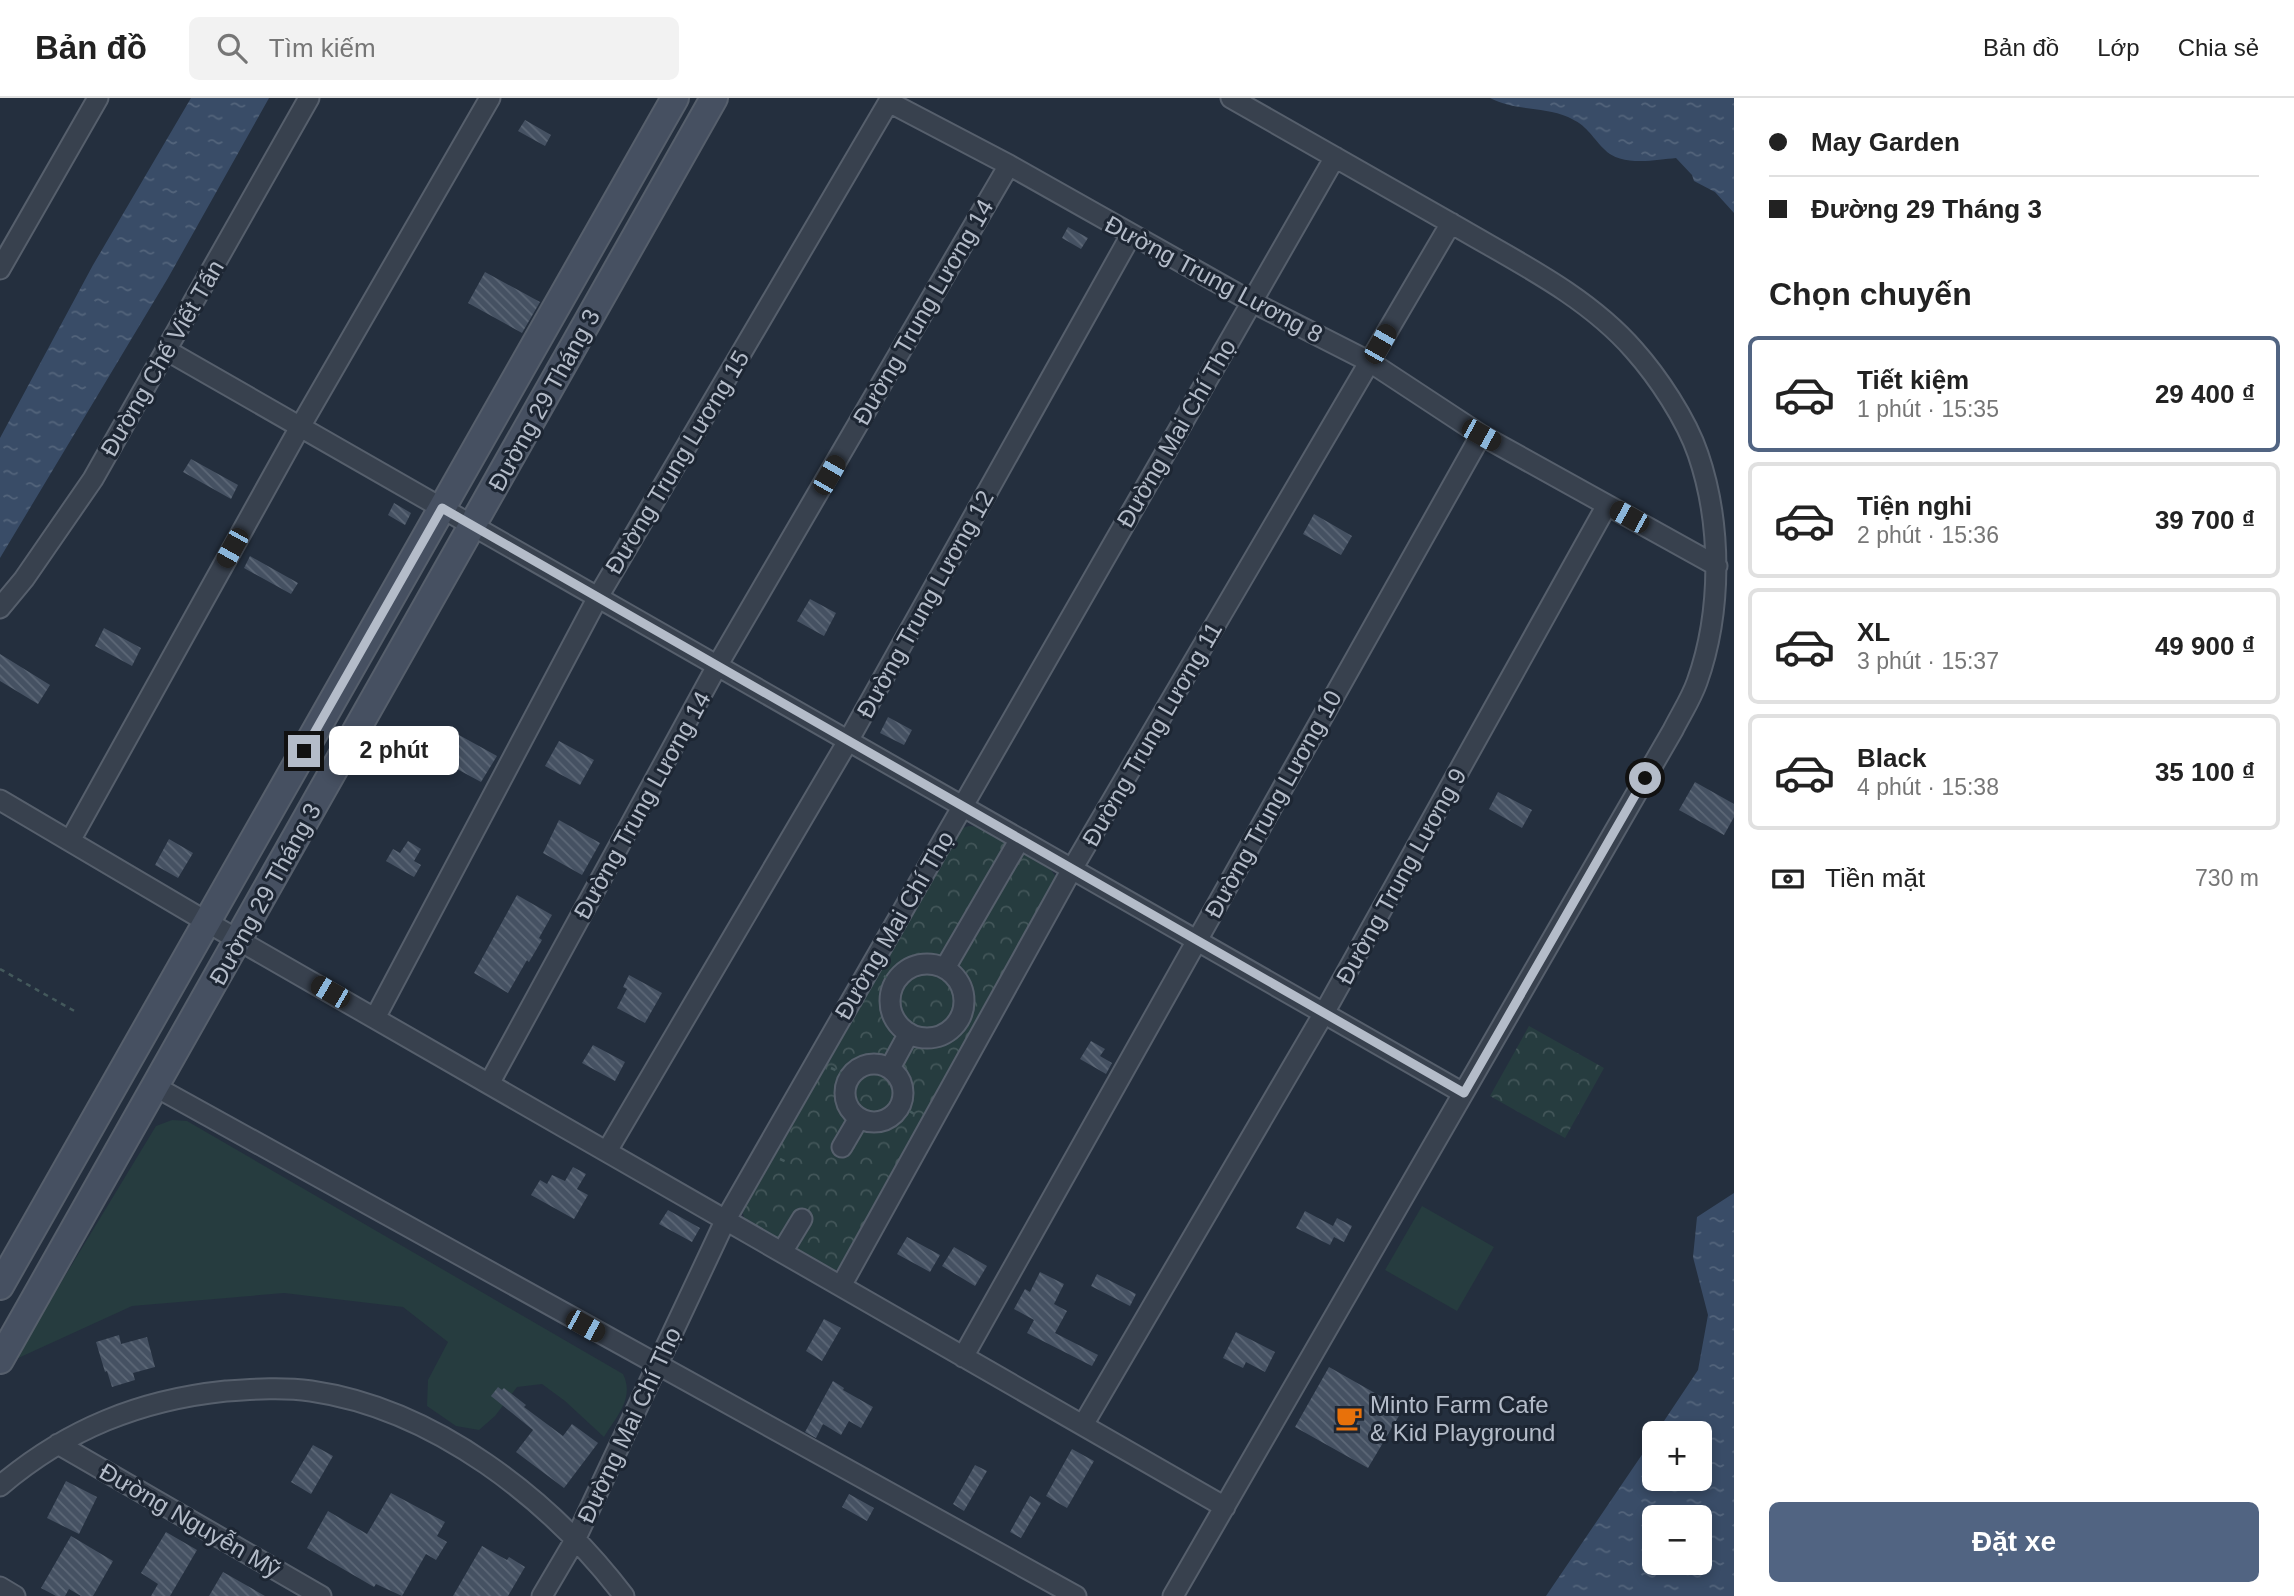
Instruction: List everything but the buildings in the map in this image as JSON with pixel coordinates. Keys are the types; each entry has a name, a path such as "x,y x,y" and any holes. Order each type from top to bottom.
{"street":[{"path":"0,269 98,98"},
{"name":"Đường Chế Viết Tấn","path":"0,608 24,579 93,479 309,98"},
{"path":"70,841 300,427 489,98"},
{"name":"Đường 29 Tháng 3","path":"0,1286 675,98"},
{"name":"Đường 29 Tháng 3","path":"0,1360 714,98"},
{"path":"1173,1596 1666,742 1696,682 1712,618 1717,566 1712,515 1697,453 1671,401 1634,349 1581,302 1451,223 1231,98"},
{"name":"Đường Trung Lương 8","path":"890,100 1251,302 1370,362 1481,435 1717,566"},
{"name":"Đường Trung Lương 15","path":"375,1018 598,597 890,100"},
{"name":"Đường Mai Chí Thọ","path":"542,1596 575,1540 726,1219 1335,157"},
{"name":"Đường Trung Lương 14","path":"489,1084 718,666 1009,165"},
{"name":"Đường Trung Lương 11","path":"841,1286 1072,869 1451,223"},
{"name":"Đường Trung Lương 12","path":"607,1151 848,741 1131,235"},
{"path":"166,350 1464,1093"},
{"name":"Đường Trung Lương 10","path":"963,1357 1481,435"},
{"name":"Đường Trung Lương 9","path":"1083,1425 1324,1013 1608,505"},
{"path":"0,800 207,922 1225,1507"},
{"path":"945,968 1020,839"},
{"path":"926,964 945,968 960,984 964,994 962,1015 956,1024 939,1036 918,1037 909,1033 900,1026 891,1008 893,987 898,978 915,966 926,964"},
{"path":"890,1068 909,1033"},
{"path":"879,1064 890,1068 899,1077 903,1088 901,1106 883,1121 870,1122 859,1118 850,1109 846,1098 848,1080 856,1071 867,1065 879,1064"},
{"path":"156,1087 1076,1596"},
{"path":"842,1147 859,1118"},
{"path":"782,1252 802,1219"},
{"path":"0,1486 58,1444 98,1424 144,1406 178,1397 250,1388 312,1391 348,1399 417,1423 443,1436 504,1477 575,1540 624,1596"},
{"name":"Đường Nguyễn Mỹ","path":"58,1444 321,1596"},
{"path":"0,1587 15,1596"}],"path":[{"path":"0,969 78,1013"}],"green space":[{"path":"979,827 1049,867 1058,880 847,1260 836,1270 824,1270 745,1222 743,1213 955,836 960,829"},
{"path":"1529,1026 1604,1068 1565,1138 1490,1096"},
{"path":"172,1120 187,1121 623,1374 627,1391 625,1399 604,1437 542,1384 517,1387 495,1416 479,1430 456,1426 427,1406 428,1380 448,1342 403,1307 284,1293 132,1306 14,1360 156,1126"},
{"path":"1422,1206 1494,1247 1457,1311 1385,1270"}],"water":[{"path":"191,98 269,98 168,278 0,558 0,438 93,265"},
{"path":"1490,98 1734,98 1734,213 1715,192 1694,181 1692,175 1676,158 1638,161 1619,158 1604,149 1575,120 1549,111 1509,105"},
{"path":"1734,1193 1734,1596 1546,1596 1642,1455 1642,1491 1712,1491 1712,1421 1664,1421 1698,1370 1708,1315 1693,1257 1697,1217"}],"place":[{"name":"Minto Farm Cafe & Kid Playground","path":"1349,1418"}],"route":[{"path":"304,751 442,508 1464,1093 1645,778"}]}
